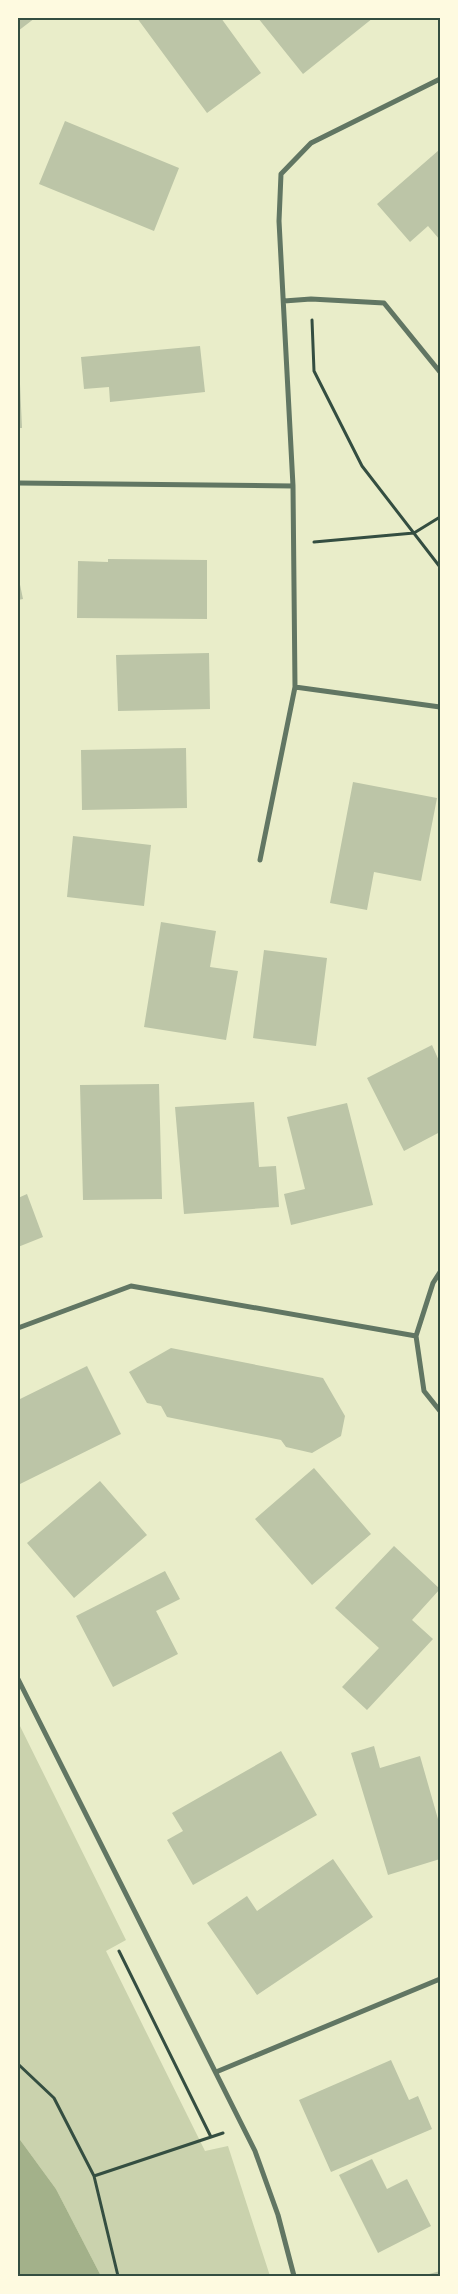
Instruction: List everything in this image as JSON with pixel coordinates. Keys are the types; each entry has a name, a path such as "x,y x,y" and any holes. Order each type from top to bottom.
{"street":[{"path":"260,860 295,687 293,486 280,221 281,174 311,143 440,80"},
{"path":"284,301 311,299 384,303 440,372"},
{"path":"18,483 293,486"},
{"path":"295,687 440,707"},
{"path":"440,1272 433,1284 416,1336 424,1391 440,1411"},
{"path":"18,1328 131,1286 416,1336"},
{"path":"18,1679 255,2151 278,2215 294,2276"},
{"path":"216,2072 440,1979"}],"path":[{"path":"311,299 314,371 362,466 440,567"},
{"path":"294,541 313,542 414,533 440,517"},
{"path":"119,1952 211,2137"},
{"path":"18,2064 54,2098 94,2176 118,2276"},
{"path":"94,2176 243,2126"}],"shaded area":[{"path":"18,1722 126,1940 106,1951 205,2151 228,2146 270,2276 101,2276 56,2189 18,2137"},
{"path":"18,2137 56,2189 101,2276 18,2276"}],"building":[{"path":"18,18 35,18 18,31"},
{"path":"137,18 221,18 261,73 207,113"},
{"path":"258,18 373,18 303,74"},
{"path":"65,121 179,168 154,231 39,184"},
{"path":"439,150 440,240 428,226 410,242 377,204"},
{"path":"200,346 205,392 110,402 109,387 84,389 81,357"},
{"path":"19,362 22,428 18,428"},
{"path":"108,559 207,560 207,619 77,618 78,561 108,562"},
{"path":"18,575 23,599 18,600"},
{"path":"19,647 20,662 18,662"},
{"path":"209,653 210,709 118,711 116,655"},
{"path":"186,748 187,808 82,810 81,750"},
{"path":"353,782 437,798 421,881 374,872 367,910 330,903"},
{"path":"73,836 151,845 144,906 67,897"},
{"path":"161,922 216,931 210,967 238,971 226,1040 144,1027"},
{"path":"264,950 327,958 316,1046 253,1038"},
{"path":"432,1045 440,1063 440,1132 404,1151 367,1078"},
{"path":"159,1084 162,1199 83,1200 80,1085"},
{"path":"254,1102 259,1167 276,1166 279,1207 184,1214 175,1107"},
{"path":"347,1103 373,1205 291,1225 284,1194 305,1189 287,1117"},
{"path":"27,1194 43,1237 18,1247 18,1198"},
{"path":"171,1348 323,1378 345,1416 341,1436 312,1453 286,1447 281,1440 167,1417 161,1406 147,1403 129,1372"},
{"path":"87,1366 121,1434 18,1485 18,1400"},
{"path":"314,1468 371,1534 312,1585 255,1519"},
{"path":"100,1481 147,1535 74,1598 27,1543"},
{"path":"394,1546 440,1589 412,1620 433,1639 367,1710 342,1687 379,1648 335,1608"},
{"path":"165,1571 180,1599 156,1611 178,1654 113,1687 76,1616"},
{"path":"374,1746 380,1768 420,1756 440,1826 440,1859 388,1875 351,1753"},
{"path":"281,1751 317,1815 193,1885 167,1840 183,1831 172,1813"},
{"path":"333,1859 373,1917 257,1995 207,1923 247,1896 257,1911"},
{"path":"391,2060 409,2100 418,2096 432,2129 331,2172 299,2100"},
{"path":"372,2159 387,2189 407,2179 431,2226 378,2253 339,2175"},
{"path":"440,2271 440,2276 422,2276"}]}
